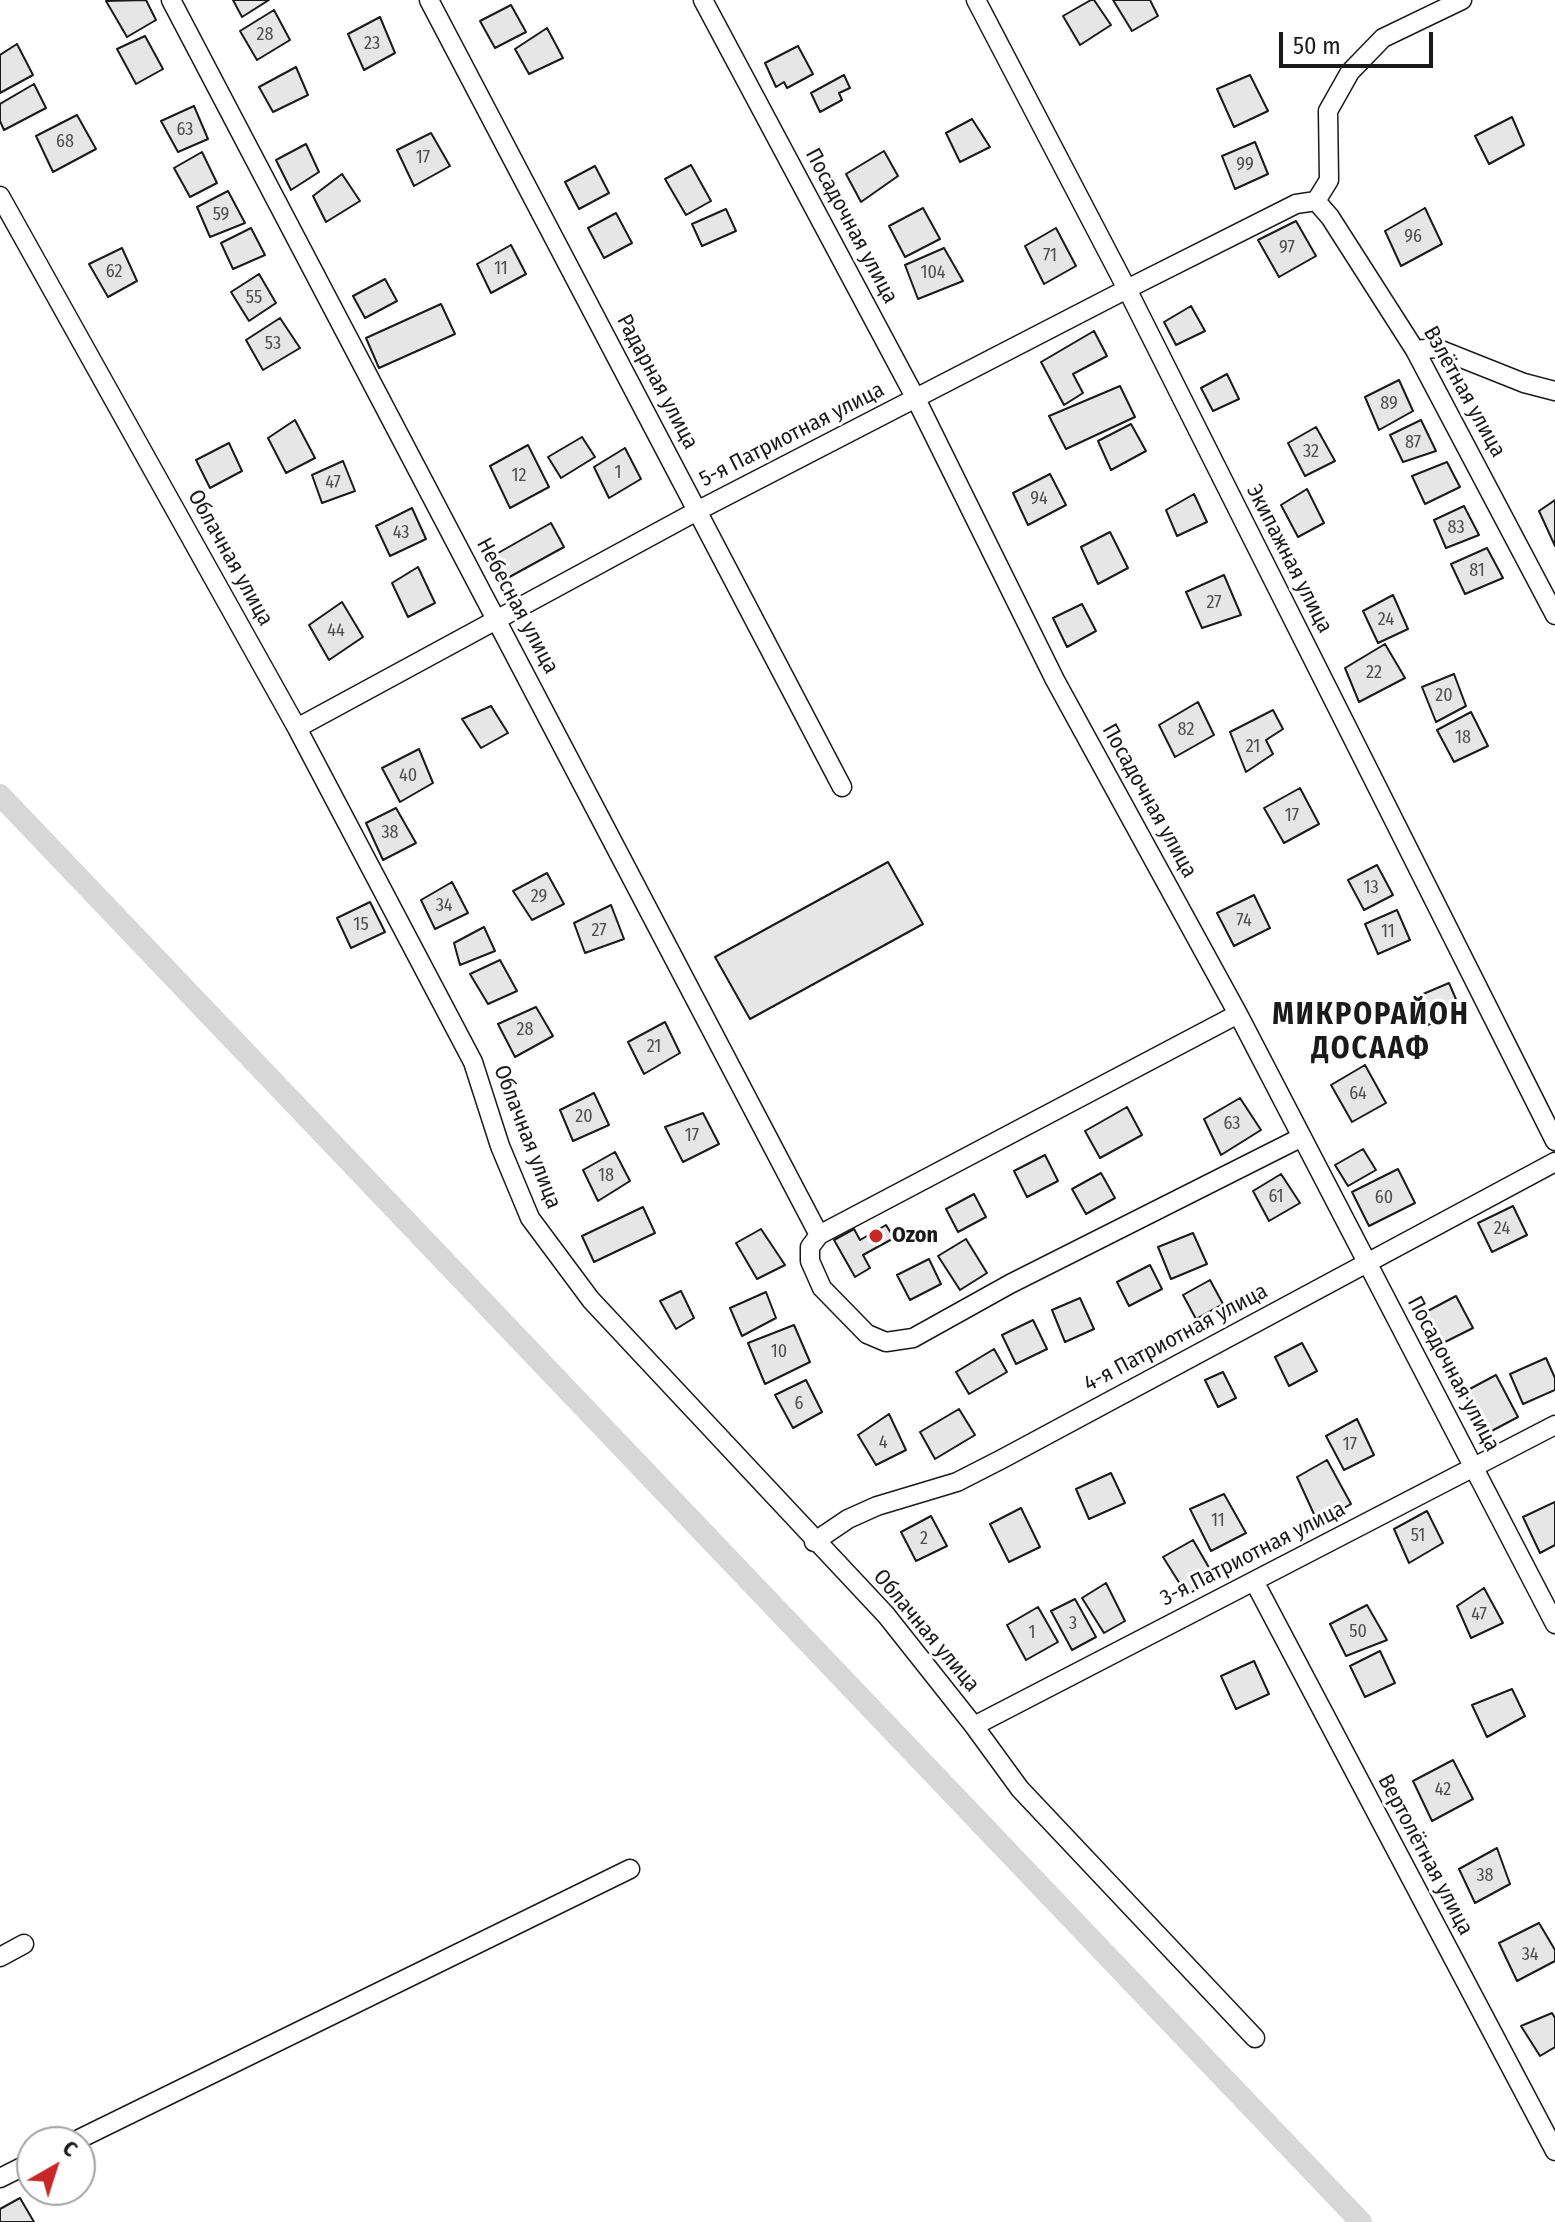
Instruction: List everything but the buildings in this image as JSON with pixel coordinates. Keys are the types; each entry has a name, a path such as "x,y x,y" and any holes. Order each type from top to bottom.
{"street":[{"name":"Небесная улица","path":"171,0 819,1235"},
{"name":"Радарная улица","path":"429,0 842,787"},
{"name":"Посадочная улица","path":"703,0 916,399 1055,680 1238,1014 1555,1624"},
{"name":"Экипажная улица","path":"976,0 1127,289 1555,1141"},
{"path":"1316,201 1329,180 1328,111 1350,72 1383,38 1462,0"},
{"name":"Облачная улица","path":"0,196 297,728 473,1062 500,1146 530,1218 591,1300 814,1542 886,1615 1020,1789 1255,2038"},
{"name":"5-я Патриотная улица","path":"297,728 697,511 1296,204 1316,201"},
{"name":"Взлётная улица","path":"1316,201 1330,217 1415,350 1555,615"},
{"path":"1415,350 1436,348 1524,383 1555,391"},
{"path":"1238,1014 819,1235 810,1247 810,1261 822,1288 867,1334 886,1342 913,1338 1010,1284 1302,1137"},
{"name":"4-я Патриотная улица","path":"814,1542 848,1519 877,1506 957,1482 1555,1162"},
{"name":"3-я Патриотная улица","path":"974,1726 1555,1425"},
{"name":"Вертолётная улица","path":"1254,1581 1555,2151"},
{"path":"96,2131 630,1869"},
{"path":"0,1957 24,1944"}],"waterway":[{"path":"0,795 1361,2222"}],"place":[{"name":"Ozon","path":"876,1236"}],"district":[{"name":"МИКРОРАЙОН ДОСААФ","path":"1371,1033"}]}
